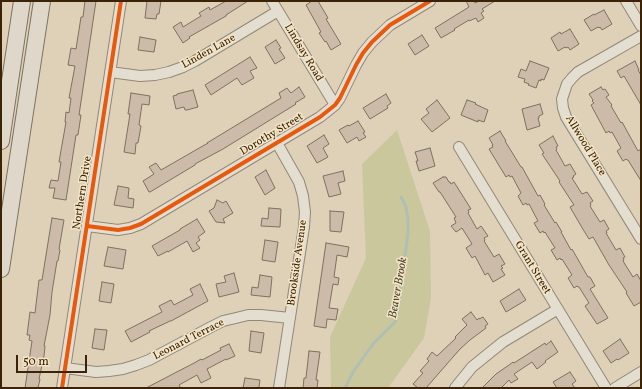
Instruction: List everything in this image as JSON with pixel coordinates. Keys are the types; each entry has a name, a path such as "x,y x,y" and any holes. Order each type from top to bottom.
{"highway":[{"path":"1,141 22,1"},
{"path":"1,269 42,1"}],"street":[{"name":"Northern Drive","path":"62,388 121,1"},
{"name":"Lindsay Road","path":"272,1 335,105"},
{"path":"626,1 641,26"},
{"name":"Dorothy Street","path":"87,226 118,230 141,224 320,117 335,105 340,98 356,65 372,42 390,25 426,2"},
{"name":"Linden Lane","path":"110,72 126,75 148,75 169,72 183,67 278,11"},
{"name":"Allwood Place","path":"641,36 578,72 567,84 562,99 566,117 641,239"},
{"name":"Brookside Avenue","path":"277,143 299,182 305,212 304,227 279,388"},
{"name":"Grant Street","path":"459,148 606,388"},
{"path":"455,388 472,367 492,350 558,309"},
{"name":"Leonard Terrace","path":"65,368 96,372 123,369 136,366 149,360 223,321 248,315 290,318"},
{"path":"615,388 641,372"}],"shaded area":[{"path":"397,130 430,231 431,298 424,338 388,388 331,388 330,337 366,258 362,164"}],"building":[{"path":"85,1 96,1 79,115 81,115 78,135 76,135 66,200 53,198 55,188 49,188 51,180 58,181 66,112 69,113 71,98 69,98 75,66 68,65 71,48 76,49"},
{"path":"147,1 161,1 159,14 157,14 156,19 145,18"},
{"path":"226,1 248,1 226,16 189,37 190,38 183,43 173,27 181,22 183,27 201,16 199,13 209,7 210,10"},
{"path":"312,1 318,1 328,18 326,19 341,44 331,50 319,33 321,32 306,5"},
{"path":"466,1 474,1 475,3 479,1 495,1 482,9 484,11 481,13 484,18 478,22 476,18 469,20 441,38 435,28 469,7"},
{"path":"604,10 612,24 602,30 598,27 591,31 584,20"},
{"path":"570,29 579,44 570,50 568,47 565,47 558,51 551,38 560,32 561,34"},
{"path":"422,35 429,46 415,55 408,44"},
{"path":"140,37 156,40 154,52 138,50"},
{"path":"276,40 281,48 279,49 285,58 275,64 265,47"},
{"path":"250,57 257,68 250,71 254,78 242,85 237,78 211,95 205,85"},
{"path":"530,61 549,68 544,80 539,80 536,88 524,82 525,79 518,77 521,69 526,71"},
{"path":"635,61 641,75 641,105 624,76 621,78 617,71"},
{"path":"299,87 305,97 295,103 296,104 149,192 143,181 154,174 149,167 156,163 161,170 281,98 279,93 287,88 291,93"},
{"path":"601,87 603,90 605,89 609,95 606,97 638,151 641,149 641,181 628,160 626,159 623,161 617,151 621,148 612,132 610,133 609,131 606,133 591,105 594,103 589,94"},
{"path":"193,90 198,107 187,110 185,110 184,107 176,109 173,96"},
{"path":"131,93 150,96 149,105 142,104 139,125 141,126 138,143 136,143 135,154 124,152 130,114 128,114"},
{"path":"386,94 391,103 387,106 388,108 370,119 363,108"},
{"path":"437,100 450,118 432,132 421,119 429,113 426,109"},
{"path":"467,100 488,110 484,122 478,120 478,122 461,115"},
{"path":"540,104 543,114 538,118 540,126 527,130 522,109"},
{"path":"358,121 365,132 363,133 366,137 359,141 357,137 347,143 339,130"},
{"path":"500,131 538,196 540,195 545,204 544,205 562,232 571,250 572,249 595,286 590,289 608,318 597,324 585,306 589,303 579,287 577,286 574,288 568,278 572,275 562,259 561,260 560,258 557,260 551,250 555,248 545,232 544,233 543,231 540,233 534,223 538,221 529,204 527,205 526,203 523,205 518,196 521,193 512,176 510,177 509,175 506,177 489,149 493,147 493,145 489,138"},
{"path":"324,135 329,144 323,148 328,157 317,163 307,146"},
{"path":"553,136 558,146 556,147 556,150 565,166 570,164 576,174 572,178 582,194 587,192 593,201 590,203 590,206 600,222 604,220 609,229 606,233 616,250 620,248 625,257 623,258 623,261 633,277 637,274 641,281 641,302 634,306 593,237 589,239 584,231 570,207 574,205 542,154 544,153 539,145"},
{"path":"430,148 435,166 419,171 415,152"},
{"path":"266,170 275,188 265,195 255,177"},
{"path":"343,171 345,181 338,183 341,194 329,197 323,176"},
{"path":"443,177 446,177 451,184 454,182 471,209 468,210 468,213 477,229 481,226 488,236 484,238 484,241 494,257 499,254 505,264 501,266 503,268 501,269 505,275 493,282 488,273 485,275 475,256 472,258 466,248 472,244 462,228 456,232 451,226 456,223 454,218 456,217 433,183"},
{"path":"118,186 129,188 128,198 134,199 133,208 114,205"},
{"path":"217,200 223,203 226,201 233,213 223,219 225,223 216,222 209,211 214,208"},
{"path":"269,208 281,209 280,227 261,226 262,218 268,219"},
{"path":"330,211 344,212 341,232 330,231"},
{"path":"52,218 64,220 44,346 44,356 38,388 25,388 32,341 29,340 30,335 27,335 30,312 35,313 39,280 42,280"},
{"path":"197,219 205,232 198,237 200,240 196,243 200,248 193,252 187,241 158,256 152,246"},
{"path":"265,240 278,242 275,262 262,260"},
{"path":"326,243 349,247 347,257 337,255 334,277 339,278 338,285 333,284 329,308 338,309 336,320 327,319 326,328 314,326"},
{"path":"108,247 126,250 123,269 104,266"},
{"path":"234,273 239,292 219,297 216,284 226,282 224,276"},
{"path":"260,275 272,277 270,297 251,295 252,287 258,288"},
{"path":"102,282 114,284 111,303 99,301"},
{"path":"200,284 208,301 149,331 150,332 131,342 125,331 162,312 159,306 171,300 174,305 193,295 190,289"},
{"path":"519,289 526,300 506,312 500,301"},
{"path":"471,312 477,320 483,317 488,324 485,326 486,328 460,349 426,388 418,388 413,384 423,373 420,371 429,361 427,359 432,352 437,356 456,338 455,337 467,325 462,319"},
{"path":"95,329 107,330 104,350 92,348"},
{"path":"251,331 264,333 261,353 249,351"},
{"path":"620,339 629,353 611,363 603,351"},
{"path":"551,341 558,352 537,369 532,362 514,374 518,379 511,383 509,380 501,388 482,388 496,374 513,362 514,363 545,343 546,345"},
{"path":"229,344 235,356 207,369 211,378 201,383 197,375 179,385 181,388 146,388 221,350 220,348"},
{"path":"309,351 320,352 316,380 318,380 317,388 303,388 304,378 306,378"},
{"path":"570,372 576,381 572,384 575,388 557,388 553,382"},
{"path":"245,378 260,380 259,387 243,388"}],"waterway":[{"name":"Beaver Brook","path":"345,388 353,372 373,344 395,322 408,233 406,207 401,197"}],"cycle path":[{"path":"62,388 121,1"},
{"path":"87,226 118,230 141,224 320,117 335,105 340,98 356,65 372,42 390,25 430,1"}]}
